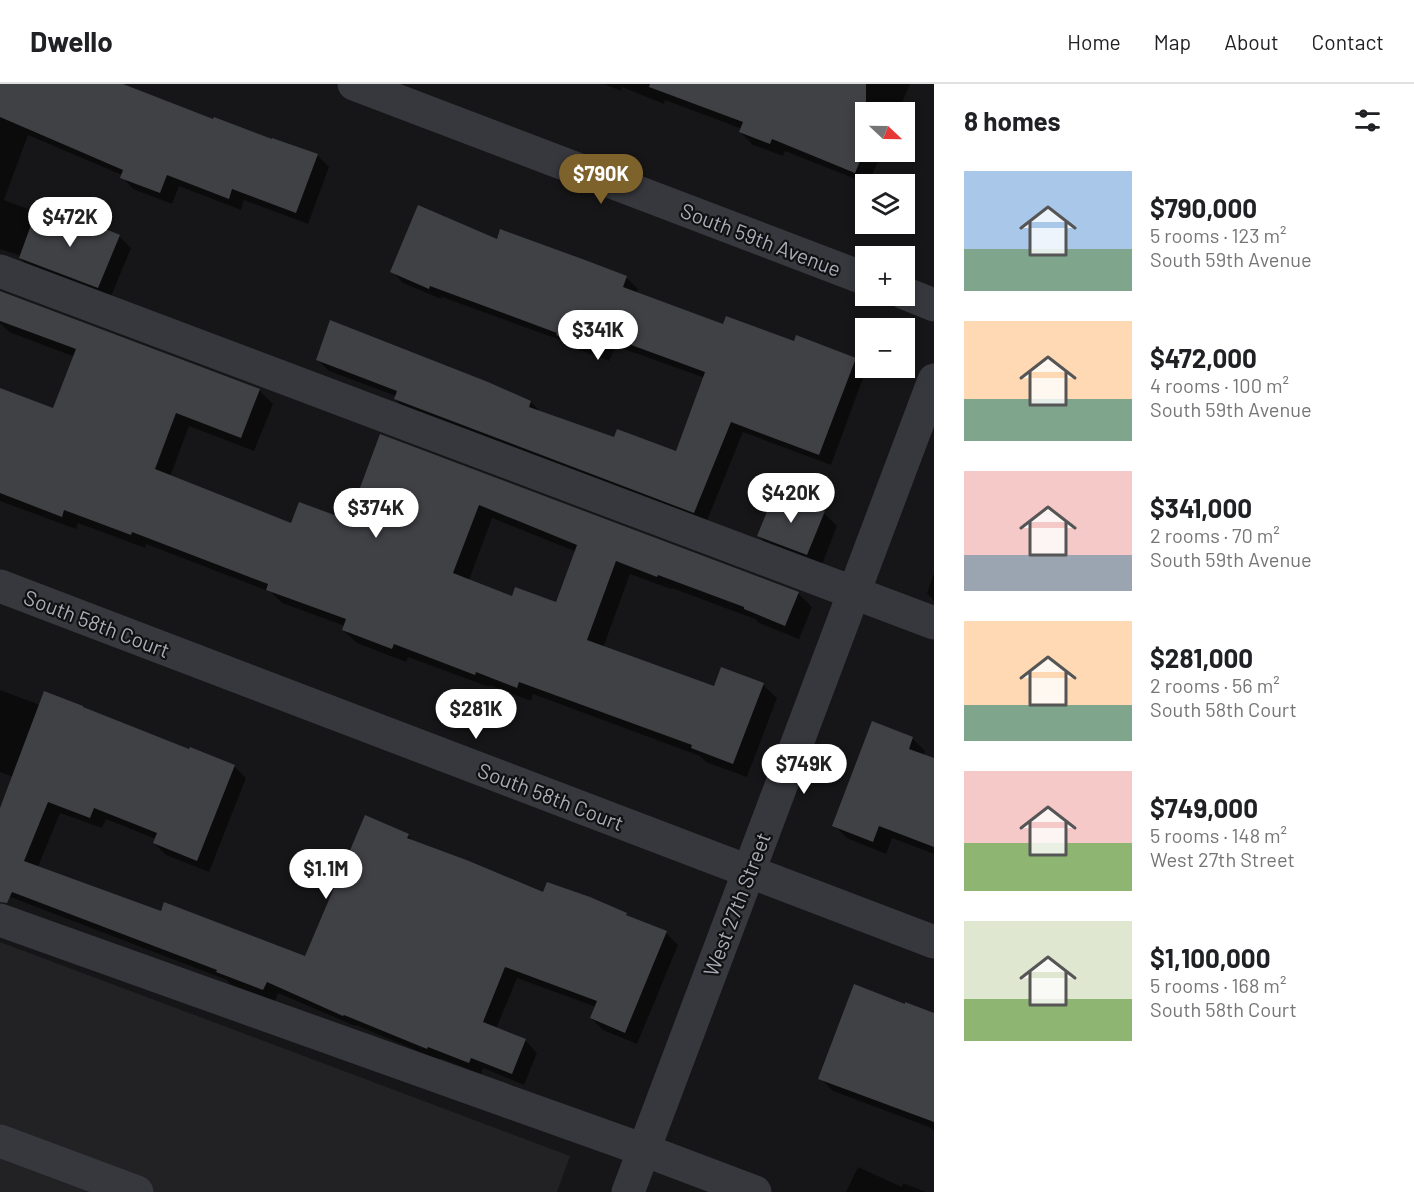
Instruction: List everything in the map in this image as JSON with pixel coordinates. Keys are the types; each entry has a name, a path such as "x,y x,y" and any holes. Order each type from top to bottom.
{"street":[{"name":"South 59th Avenue","path":"354,84 855,275"},
{"path":"0,270 934,623"},
{"path":"915,297 934,305"},
{"name":"West 27th Street","path":"627,1192 934,380"},
{"name":"South 58th Court","path":"0,586 934,942"},
{"path":"0,920 644,1149 755,1192"},
{"path":"0,1141 137,1192"}],"shaded area":[{"path":"0,942 570,1156 557,1192 0,1192"}],"building":[{"path":"0,84 123,84 213,119 214,117 318,154 296,213 232,189 229,199 167,175 160,193 120,178 123,170 0,117"},
{"path":"650,84 866,84 866,102 855,102 855,162 860,162 855,173 772,139 770,144 739,132 743,122 649,87"},
{"path":"418,205 497,239 500,229 627,276 623,287 723,324 726,316 794,341 796,335 855,358 855,361 819,455 731,422 694,513 394,399 397,391 316,360 330,320 488,382 531,401 529,407 614,437 617,429 676,451 705,372 604,335 598,351 556,335 557,333 430,286 429,289 390,272"},
{"path":"36,211 81,227 84,220 120,235 98,288 19,258"},
{"path":"0,291 260,389 241,438 176,413 155,469 291,523 299,502 348,520 380,434 799,592 785,626 744,609 744,607 616,561 587,640 714,686 721,667 764,683 733,764 691,748 692,745 519,682 517,688 476,672 475,675 394,644 392,649 342,630 346,619 266,590 268,584 132,532 131,535 64,510 62,517 0,493 0,388 53,408 76,349 0,321","holes":["479,505 577,545 556,602 515,587 512,596 453,573"]},
{"path":"775,492 825,511 807,555 757,536"},
{"path":"44,691 235,765 197,861 153,843 157,833 94,808 90,818 48,802 24,861 161,911 164,902 305,956 365,815 409,834 407,838 543,892 547,882 590,897 627,913 626,915 667,931 625,1033 590,1018 597,1001 505,967 483,1022 526,1039 512,1074 471,1058 469,1063 428,1047 427,1049 343,1016 267,982 263,990 216,972 217,970 12,892 7,903 0,902 0,808"},
{"path":"872,721 913,737 909,749 934,758 934,847 879,826 873,842 832,826"},
{"path":"854,984 934,1013 934,1122 818,1079"}]}
